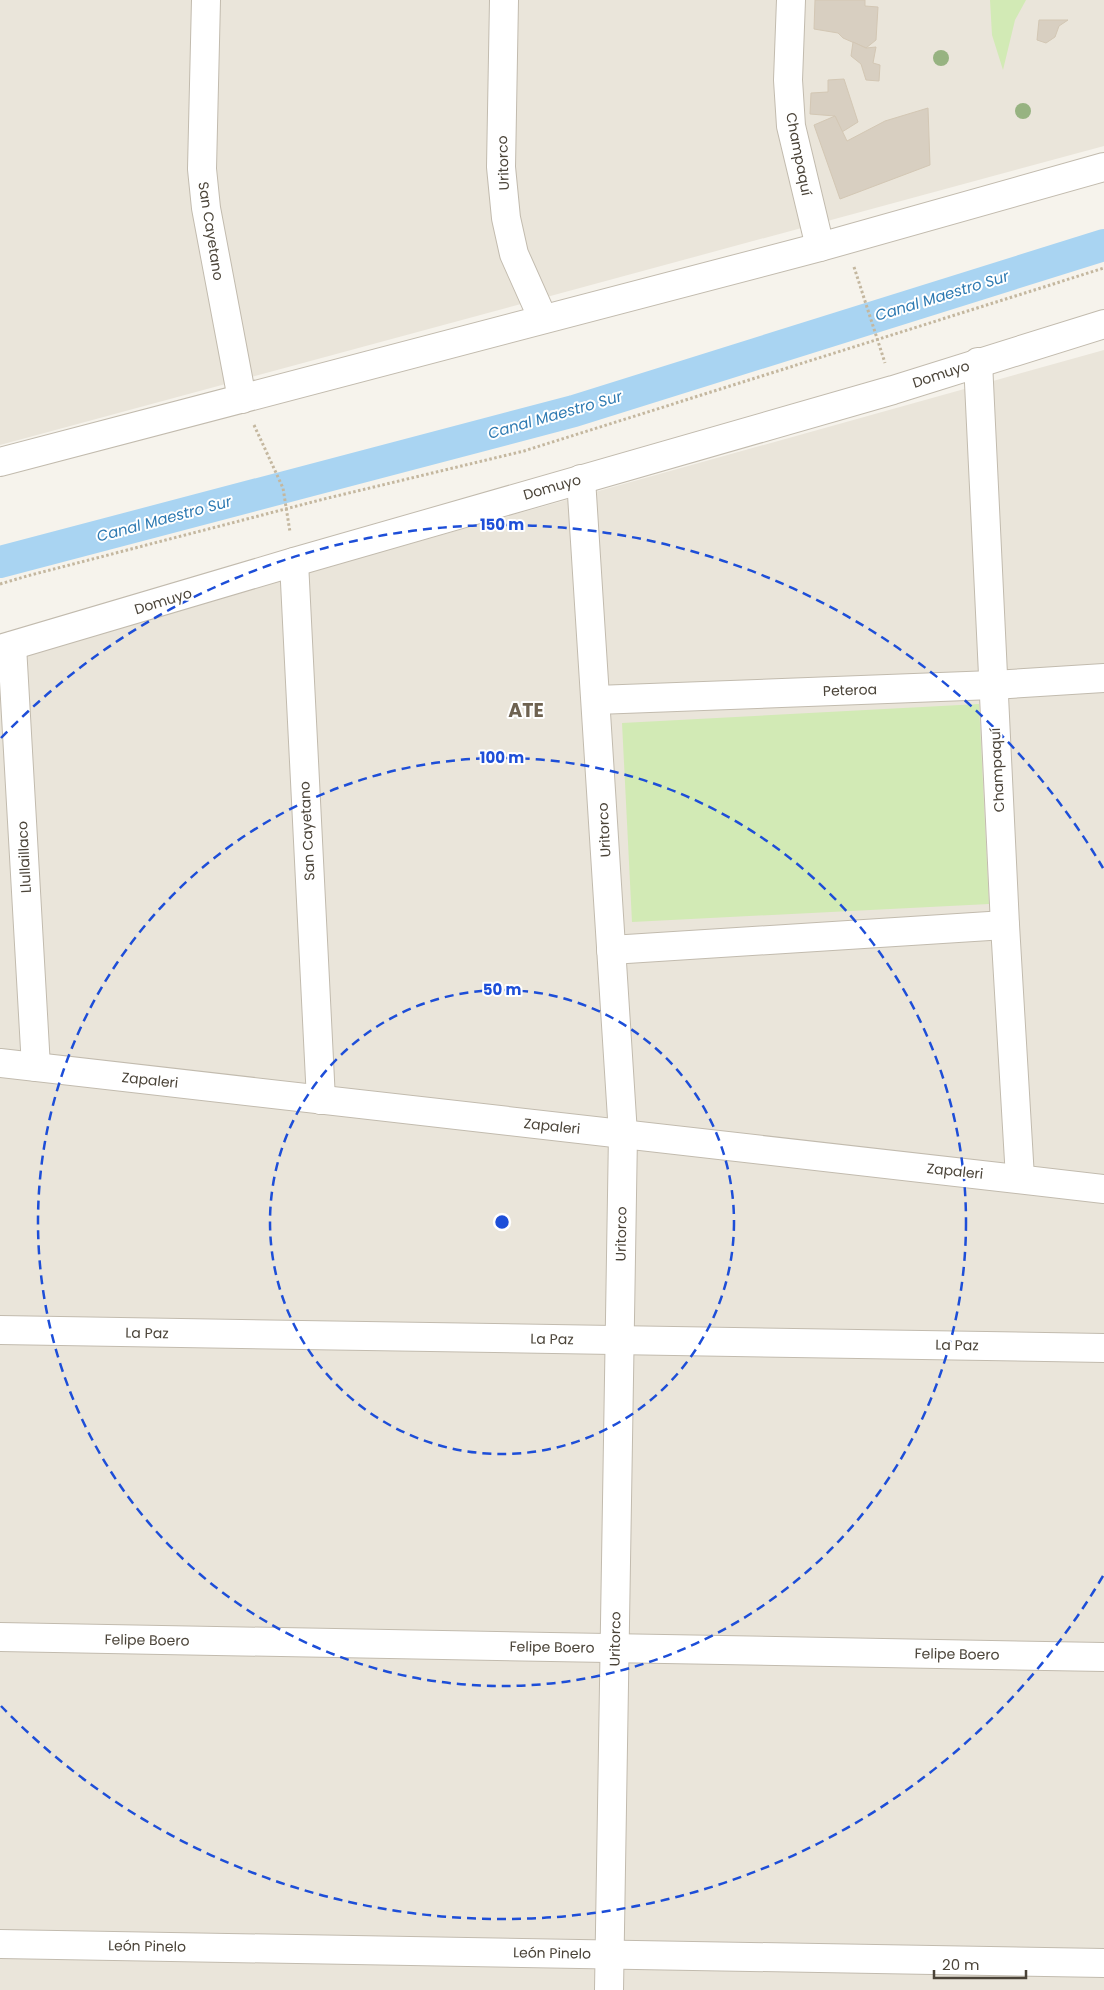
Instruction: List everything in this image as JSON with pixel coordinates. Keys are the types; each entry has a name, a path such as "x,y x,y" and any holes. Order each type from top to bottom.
{"street":[{"name":"San Cayetano","path":"206,0 202,169 206,208 242,399"},
{"name":"Uritorco","path":"504,0 501,167 506,218 514,254 543,319"},
{"name":"Champaquí","path":"791,0 788,80 791,126 820,247"},
{"path":"0,462 820,247 1104,167"},
{"name":"Domuyo","path":"6,647 893,390 1104,324"},
{"name":"Champaquí","path":"978,362 992,684 1020,1178"},
{"name":"Uritorco","path":"582,479 623,1134 609,1990"},
{"name":"San Cayetano","path":"294,562 321,1100"},
{"name":"Llullaillaco","path":"6,647 36,1068"},
{"name":"Peteroa","path":"596,700 1104,678"},
{"path":"611,950 1005,924"},
{"name":"Zapaleri","path":"0,1064 1104,1189"},
{"name":"La Paz","path":"0,1330 1104,1348"},
{"name":"Felipe Boero","path":"0,1637 1104,1657"},
{"name":"León Pinelo","path":"0,1944 1104,1963"}],"path":[{"path":"0,584 287,509 524,451 1104,268"},
{"path":"863,295 878,340"},
{"path":"242,399 283,488 294,562"}],"shaded area":[{"path":"0,0 1104,0 1104,146 0,445"},
{"path":"1104,350 1104,1990 0,1990 0,658"}],"green space":[{"path":"990,0 1026,0 1015,20 1003,70 992,35"},
{"path":"979,704 989,904 632,922 622,723"}],"building":[{"path":"815,0 865,0 865,6 878,7 876,40 866,48 843,38 838,33 814,29"},
{"path":"1039,20 1068,20 1059,26 1055,37 1046,43 1037,40"},
{"path":"853,42 866,48 876,47 873,63 880,65 879,81 866,80 861,64 851,56"},
{"path":"844,79 858,122 842,132 835,116 810,114 811,93 828,92 828,80"},
{"path":"928,108 930,165 840,199 814,125 835,116 847,141 885,121"}],"waterway":[{"name":"Canal Maestro Sur","path":"0,562 574,411 1104,245"}],"district":[{"name":"ATE","path":"526,710"}]}
